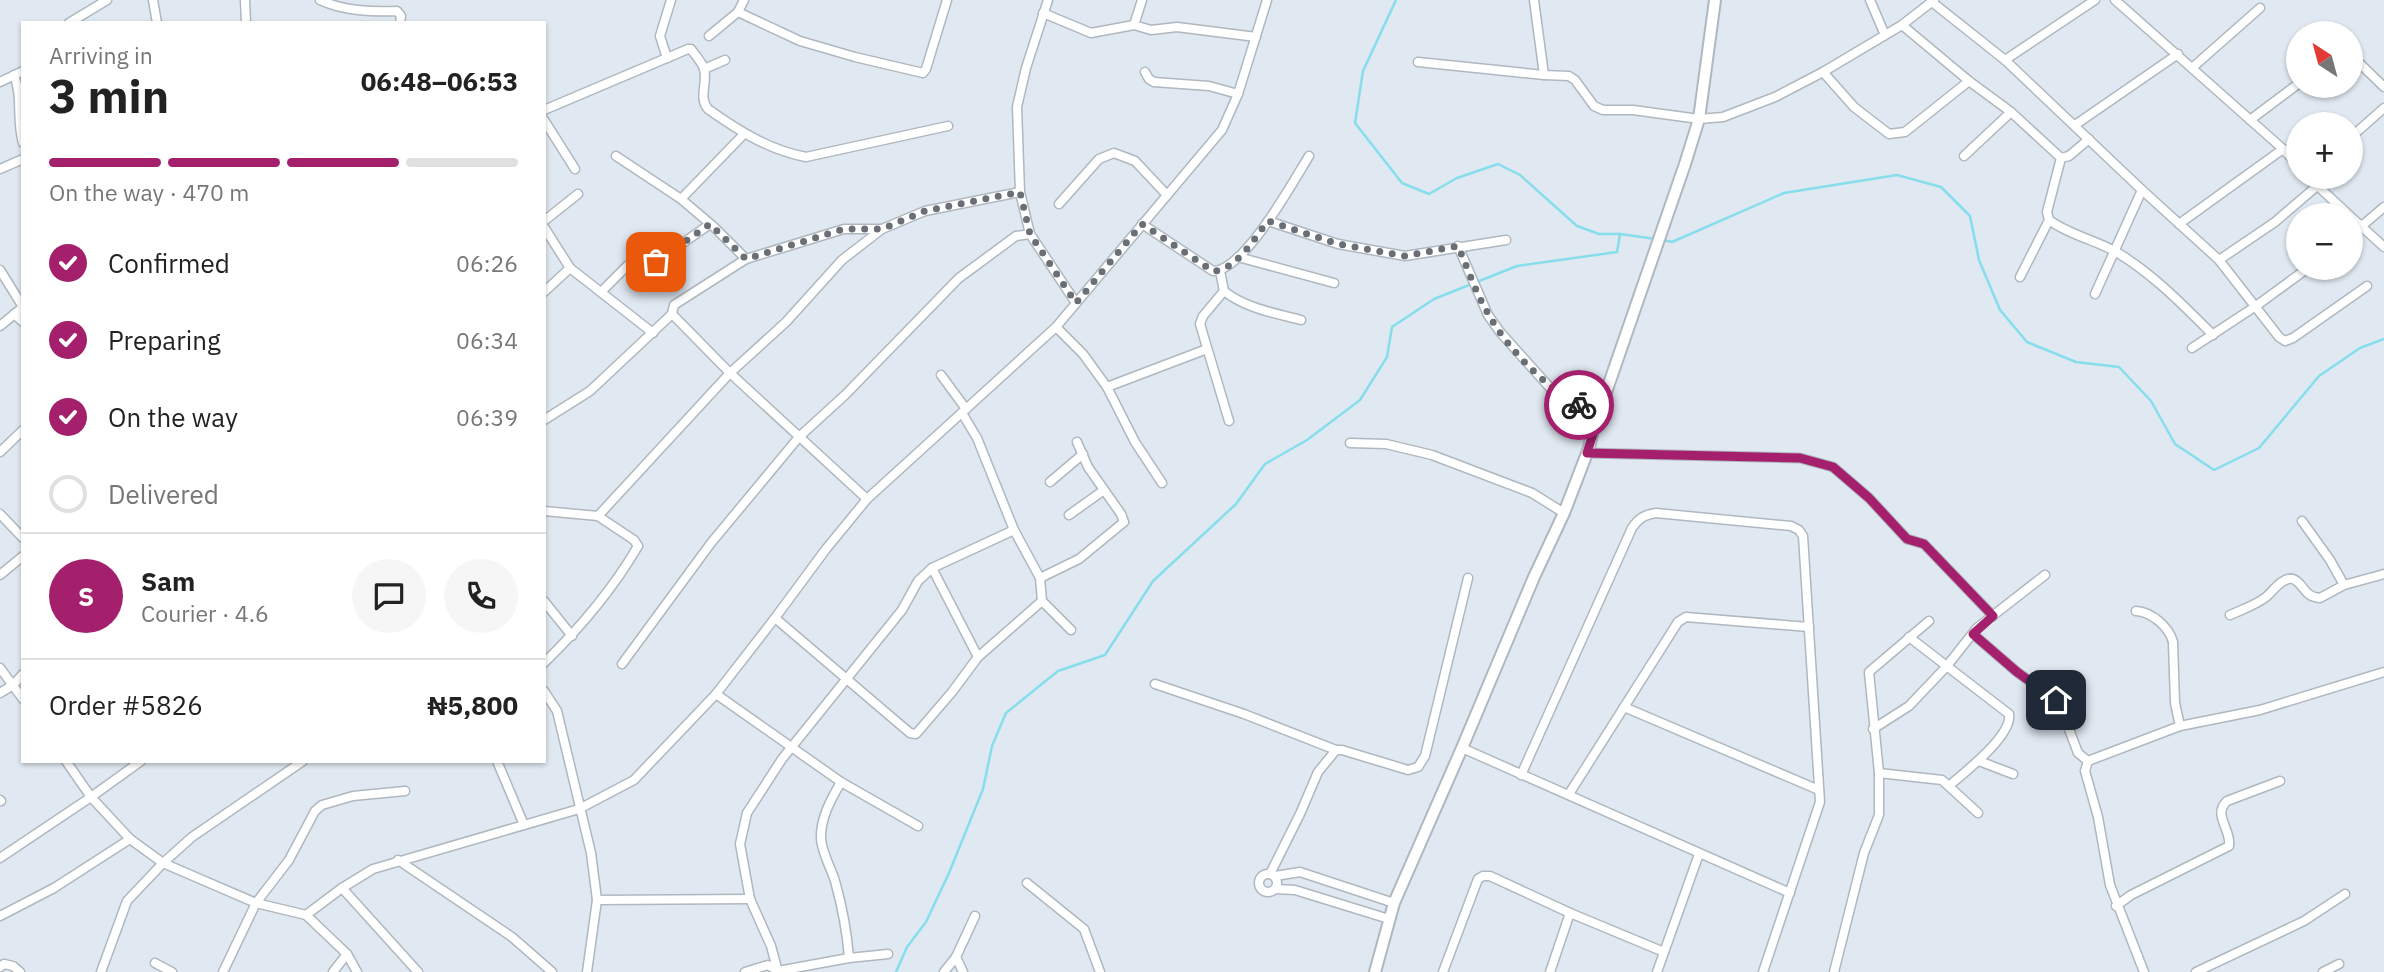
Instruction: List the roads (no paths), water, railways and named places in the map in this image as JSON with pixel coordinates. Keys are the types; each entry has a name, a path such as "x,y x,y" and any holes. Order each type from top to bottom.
{"street":[{"path":"72,21 107,0"},
{"path":"153,0 157,21"},
{"path":"245,0 246,21"},
{"path":"320,0 341,8 375,12 397,11 401,16 400,21"},
{"path":"667,58 660,36 671,0"},
{"path":"709,36 738,12 744,0"},
{"path":"738,12 800,41 923,73 947,0"},
{"path":"1047,0 1017,107 1020,192 1030,234 1076,303"},
{"path":"1134,25 1142,0"},
{"path":"306,915 373,869 579,809 634,780 716,694 825,549 867,499 1056,327 1222,130 1238,94 1267,0"},
{"path":"1534,0 1544,75"},
{"path":"1375,972 1394,903 1564,513 1587,453 1699,119 1715,0"},
{"path":"1870,0 1885,35"},
{"path":"2005,60 2095,0"},
{"path":"2115,0 2286,152"},
{"path":"1418,62 1569,76 1594,106 1602,110 1633,110 1699,119 1723,117 1775,97 1824,72 1902,24 1933,1 2005,60 2219,260 2279,337 2286,341 2293,338 2367,286"},
{"path":"2192,68 2260,8"},
{"path":"1043,13 1091,33 1134,25 1151,30 1177,27 1255,37"},
{"path":"1902,24 1969,81 2011,112 2061,158"},
{"path":"546,109 691,49 705,69 704,105 744,134 785,153 806,158 948,126"},
{"path":"2075,125 2178,54"},
{"path":"705,69 725,61"},
{"path":"2363,67 2384,88"},
{"path":"1145,72 1154,82 1209,86 1238,94"},
{"path":"1824,72 1854,107 1889,134 1896,135 1905,132 1969,81"},
{"path":"0,82 18,73 18,121 21,134"},
{"path":"2250,120 2286,93"},
{"path":"2363,127 2384,108"},
{"path":"1964,156 2011,112"},
{"path":"546,123 575,169"},
{"path":"681,199 744,134"},
{"path":"2061,158 2069,156 2089,139"},
{"path":"2179,224 2283,149"},
{"path":"1059,204 1099,159 1114,153 1135,161 1167,195"},
{"path":"616,156 681,199 746,259"},
{"path":"1142,224 1213,271 1220,271 1238,257 1268,221 1309,156"},
{"path":"2020,277 2049,219 2047,212 2061,158"},
{"path":"0,169 21,160"},
{"path":"2219,260 2275,222 2314,189"},
{"path":"2320,189 2336,203"},
{"path":"2095,294 2142,190"},
{"path":"598,516 730,373 786,322 842,260 882,229 925,211 1020,192"},
{"path":"546,219 578,194"},
{"path":"2363,226 2384,207"},
{"path":"2049,219 2115,251 2143,268 2213,335"},
{"path":"1268,221 1338,244 1405,256 1506,240"},
{"path":"601,292 628,265 656,262 710,224"},
{"path":"2363,228 2384,247"},
{"path":"546,418 590,391 672,314 674,305 746,259 844,229 882,229"},
{"path":"546,230 570,268 653,333"},
{"path":"622,664 711,543 799,437 845,395 959,278 1016,236 1030,234"},
{"path":"1458,246 1488,315 1542,381 1562,396 1599,415"},
{"path":"1238,257 1334,284"},
{"path":"546,290 570,268"},
{"path":"0,270 21,304"},
{"path":"1220,271 1224,291 1256,309 1301,320"},
{"path":"2192,348 2292,280"},
{"path":"1224,291 1203,316 1200,324 1229,421"},
{"path":"0,326 21,308"},
{"path":"13,314 21,320"},
{"path":"672,314 730,373 867,499"},
{"path":"1056,327 1083,354 1107,387 1135,442 1162,483"},
{"path":"1107,387 1207,349"},
{"path":"941,375 964,411 1014,530 1040,578 1042,601 1071,630"},
{"path":"0,452 21,432"},
{"path":"1040,578 1079,559 1124,522 1077,442"},
{"path":"1350,443 1386,444 1432,455 1532,493 1564,513"},
{"path":"1587,453 1800,458 1833,467 1869,498 1907,539 1924,544 1993,616"},
{"path":"1050,482 1083,454"},
{"path":"1069,515 1104,490"},
{"path":"546,511 598,516 634,540 638,546 621,574 572,636 546,661"},
{"path":"0,514 21,536"},
{"path":"1521,775 1632,528 1644,514 1791,526 1799,530 1803,536 1820,802 1763,972"},
{"path":"2302,521 2344,584"},
{"path":"778,971 771,946 750,899 740,844 747,813 782,758 902,610 918,581 932,568 1014,530"},
{"path":"0,575 21,558"},
{"path":"932,568 978,657"},
{"path":"2230,615 2265,598 2282,582 2290,579 2295,580 2306,593 2320,598 2344,584 2384,574"},
{"path":"1873,729 1909,706 1973,634 2045,576"},
{"path":"1155,684 1244,714 1336,750 1408,769 1418,767 1425,756 1468,578"},
{"path":"775,618 910,733 916,734 978,657 1042,601"},
{"path":"546,604 572,636"},
{"path":"2136,611 2147,613 2171,634 2175,703 2180,726"},
{"path":"1569,794 1678,622 1686,617 1809,627"},
{"path":"1834,972 1864,853 1879,815 1879,773 1869,672 1929,621"},
{"path":"1973,634 2017,672 2056,700 2078,753 2088,761"},
{"path":"1909,637 2009,714 2009,724 1979,761 1950,785"},
{"path":"0,668 21,696"},
{"path":"2088,761 2180,726 2260,709 2384,671"},
{"path":"0,693 21,676"},
{"path":"546,694 556,711 591,852 597,900 587,972"},
{"path":"716,694 841,782 918,826"},
{"path":"1624,706 1819,790"},
{"path":"1462,748 1790,893"},
{"path":"1273,875 1318,772 1336,750"},
{"path":"1979,761 2013,774"},
{"path":"2088,761 2085,771 2098,817 2110,885 2144,972"},
{"path":"67,763 91,797 130,839 163,863 256,903 306,915 347,954 357,972"},
{"path":"0,858 138,763"},
{"path":"102,972 127,901 163,863 192,837 300,763"},
{"path":"498,763 524,825"},
{"path":"1879,773 1942,780 1978,813"},
{"path":"2116,906 2131,895 2229,846 2230,841 2220,811 2222,806 2227,801 2280,781"},
{"path":"841,782 829,804 822,824 821,839 839,896 849,958"},
{"path":"223,972 256,903 289,860 315,811 322,805 354,796 405,791"},
{"path":"0,916 54,888 130,839"},
{"path":"1657,972 1699,854"},
{"path":"398,860 512,937 552,972"},
{"path":"1389,919 1294,890 1275,889 1266,892 1259,886 1262,877 1300,872 1394,903"},
{"path":"1273,875 1277,881 1275,889"},
{"path":"1443,972 1478,879 1483,876 1490,876 1570,914 1664,952"},
{"path":"1027,883 1084,929 1100,972"},
{"path":"342,888 418,972"},
{"path":"2196,972 2304,921 2345,894"},
{"path":"597,900 750,899"},
{"path":"1550,972 1570,914"},
{"path":"944,972 956,957 975,916"},
{"path":"333,972 347,954"},
{"path":"745,972 768,965 778,971 888,954"},
{"path":"956,957 963,972"},
{"path":"0,967 4,964 13,966 20,972"},
{"path":"155,964 172,972"},
{"path":"2323,972 2340,964"}],"waterway":[{"path":"1396,0 1363,71 1355,123 1402,183 1429,194 1457,178 1498,164 1520,175 1577,226 1599,234 1656,239"},
{"path":"1663,240 1672,242 1784,193 1897,175 1941,187 1970,216 1979,260 2000,310 2027,342 2076,362 2119,367 2151,401 2175,444 2214,470 2259,448 2319,376 2360,348 2384,339"},
{"path":"896,972 907,947 926,922 949,873 983,789 992,746 1006,713 1058,671 1105,655 1153,581 1236,504 1265,464 1307,440 1360,400 1387,357 1392,327 1434,299 1517,266 1617,252 1620,234"}]}
